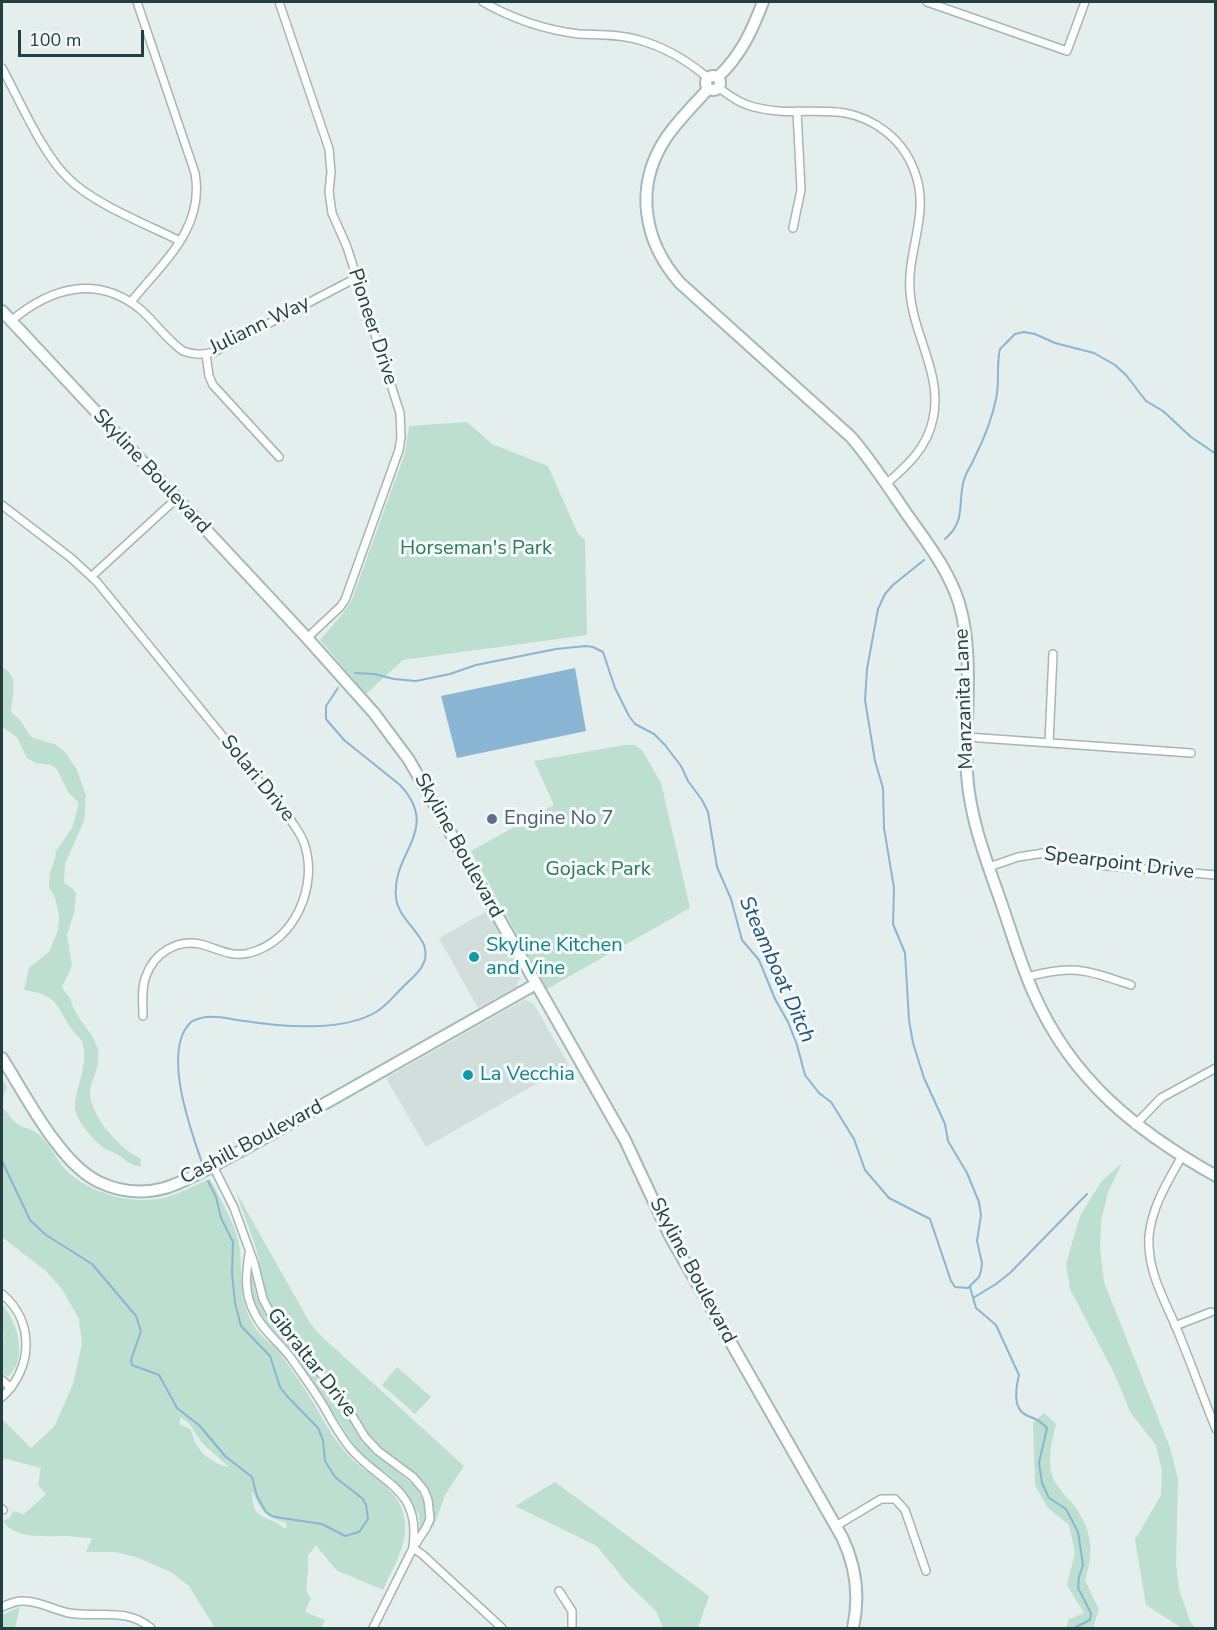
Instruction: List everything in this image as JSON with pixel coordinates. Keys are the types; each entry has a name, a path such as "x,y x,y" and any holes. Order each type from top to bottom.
{"street":[{"path":"131,302 180,241 191,223 198,197 195,173 137,2"},
{"name":"Pioneer Drive","path":"279,2 329,149 332,172 329,203 400,412 399,450 345,600 307,638"},
{"path":"483,2 512,17 545,28 648,42 684,59 713,83 749,106 771,110 836,110 863,117 887,132 902,149 918,179 921,210 912,256 910,291 916,327 933,376 936,406 933,421 922,447 913,459 886,484"},
{"name":"Manzanita Lane","path":"763,2 747,41 735,60 668,136 654,161 646,202 649,228 657,250 680,283 851,436 944,568 959,604 966,641 967,772 971,808 1027,977 1052,1029 1074,1062 1103,1096 1135,1125 1215,1176"},
{"path":"927,2 1067,51 1085,2"},
{"path":"2,68 50,154 68,179 92,197 180,241"},
{"path":"792,228 801,190 797,111"},
{"name":"Juliann Way","path":"11,321 36,302 64,291 80,288 99,290 131,302 175,346 192,354 206,354 214,352 356,278"},
{"name":"Skyline Boulevard","path":"2,311 307,638 374,713 398,744 628,1146 670,1236 848,1549 855,1575 857,1600 853,1629"},
{"path":"206,354 209,376 213,385 279,457"},
{"path":"92,576 176,499"},
{"name":"Solari Drive","path":"2,505 92,576 290,819 304,843 309,874 303,903 298,914 280,936 260,950 241,955 193,943 174,946 156,959 146,976 143,987 143,1016"},
{"path":"1049,743 1053,654"},
{"path":"966,737 1191,753"},
{"name":"Spearpoint Drive","path":"989,867 1018,857 1044,853 1107,866 1215,876"},
{"path":"1027,977 1062,969 1077,969 1131,985"},
{"name":"Cashill Boulevard","path":"2,1058 65,1156 79,1169 98,1182 131,1191 154,1190 177,1183 213,1166 536,984"},
{"path":"1135,1125 1161,1098 1215,1068"},
{"path":"1182,1156 1157,1204 1149,1234 1151,1266 1215,1429"},
{"name":"Gibraltar Drive","path":"213,1166 234,1208 254,1263 263,1299 274,1320 339,1394 371,1444 413,1477 428,1500 430,1519 373,1629"},
{"name":"Gibraltar Drive","path":"249,1254 246,1286 254,1312 266,1331 283,1348 300,1371 347,1445 366,1464 396,1486 405,1498 414,1526 413,1548"},
{"path":"2,1294 21,1318 26,1336 23,1365 11,1388 2,1396"},
{"path":"1175,1326 1211,1312"},
{"path":"2,1380 11,1388"},
{"path":"836,1526 881,1499 895,1499 905,1510 926,1571"},
{"path":"413,1548 502,1629"},
{"path":"559,1591 572,1611 572,1629"},
{"path":"2,1607 15,1601 28,1601 73,1613 126,1615 140,1620 151,1629"}],"shaded area":[{"path":"487,911 521,971 521,976 516,987 478,1008 439,938"},
{"path":"524,1000 533,1003 569,1065 426,1147 386,1078"}],"green space":[{"name":"Horseman's Park","path":"467,422 492,444 548,466 578,534 585,540 587,635 403,660 366,694 320,640 351,602 405,453 409,426"},
{"path":"2,667 11,675 14,686 11,712 20,720 31,737 56,745 64,751 77,770 86,796 84,821 65,864 65,884 76,894 74,913 67,935 72,966 62,987 94,1039 98,1050 97,1066 90,1091 94,1110 115,1140 140,1158 141,1166 131,1164 104,1148 83,1126 75,1108 84,1063 81,1039 54,1001 47,996 24,990 29,968 49,952 58,930 59,916 56,900 49,887 50,873 56,851 72,828 78,802 68,792 57,769 51,765 35,763 27,758 17,737 2,727"},
{"name":"Gojack Park","path":"634,745 642,750 661,783 690,908 547,989 471,851 554,805 534,761"},
{"path":"2,1079 7,1087 2,1106"},
{"path":"2,1106 15,1122 41,1137 69,1173 89,1187 101,1192 126,1199 151,1200 175,1194 210,1179 239,1242 244,1298 254,1326 279,1352 340,1446 354,1461 387,1488 399,1503 405,1523 405,1533 396,1562 383,1590 336,1570 316,1545 308,1555 306,1591 311,1598 305,1612 325,1620 321,1628 215,1628 189,1586 171,1572 136,1557 115,1552 86,1552 92,1538 22,1534 8,1527 3,1521 10,1518 13,1511 24,1514 46,1494 38,1485 41,1468 2,1458 2,1419 31,1448 54,1427 73,1384 82,1344 79,1319 62,1289 46,1271 2,1237","holes":["180,1417 189,1423 202,1443 229,1467 214,1462 202,1452 190,1429 180,1424","252,1491 264,1512 272,1518 285,1522 287,1526 285,1529 280,1524 258,1514"]},
{"path":"1122,1163 1108,1192 1101,1221 1100,1248 1104,1282 1170,1448 1178,1479 1176,1563 1179,1589 1190,1621 1195,1628 1182,1628 1146,1605 1135,1540 1161,1495 1162,1470 1156,1445 1131,1413 1113,1371 1070,1289 1066,1264 1080,1216 1101,1182"},
{"path":"236,1192 310,1323 319,1334 464,1466 445,1495 433,1529 433,1508 429,1492 422,1481 414,1472 379,1447 367,1434 351,1403 277,1318 267,1299 256,1248"},
{"path":"252,1276 257,1298 269,1322 341,1404 362,1442 417,1488 424,1502 426,1513 425,1522 420,1531 419,1515 411,1500 392,1477 356,1448 303,1368 286,1345 268,1327 256,1308 249,1279"},
{"path":"2,1304 16,1330 19,1350 18,1360 8,1377 2,1373 4,1335"},
{"path":"397,1367 431,1397 415,1414 382,1385"},
{"path":"1044,1413 1056,1424 1050,1456 1052,1475 1057,1486 1078,1512 1090,1539 1090,1558 1085,1580 1099,1610 1093,1628 1066,1628 1069,1619 1084,1613 1067,1585 1075,1553 1069,1525 1048,1508 1035,1485 1033,1423"},
{"path":"555,1482 709,1596 698,1628 663,1628 656,1611 626,1582 597,1546 515,1506"},
{"path":"20,1607 15,1628 2,1628 2,1615"}],"water":[{"path":"575,668 586,731 457,758 441,696"}],"waterway":[{"name":"Steamboat Ditch","path":"945,539 952,532 959,518 965,477 981,445 992,414 997,393 1000,349 1015,334 1024,332 1035,334 1055,343 1094,353 1115,365 1126,375 1146,401 1163,411 1191,437 1216,454"},
{"name":"Steamboat Ditch","path":"355,673 416,681 450,674 476,665 556,649 586,646 603,652 615,688 629,716 635,724 654,734 665,745 681,766 708,812 717,867 731,899 742,940 759,960 775,999 788,1022 805,1075 819,1093 831,1102 854,1139 865,1170 889,1198 930,1219 951,1281 955,1287 968,1288 979,1277 981,1271 982,1263 977,1241 981,1215 979,1202 967,1173 948,1141 945,1124 924,1078 913,1043 909,1020 905,953 893,924 894,888 884,828 883,788 875,761 865,700 867,669 878,609 885,594 893,585 924,560"},
{"name":"Steamboat Ditch","path":"202,1163 186,1112 178,1071 182,1035 191,1022 211,1017 294,1026 347,1023 380,1009 415,976 424,962 424,945 400,911 396,898 396,882 400,867 416,828 416,815 412,801 400,785 344,740 326,719 326,706 338,688"},
{"name":"Steamboat Ditch","path":"2,1161 30,1220 46,1235 92,1264 136,1316 141,1331 131,1360 132,1365 159,1375 177,1408 200,1426 225,1456 252,1477 257,1496 266,1512 272,1516 322,1524 345,1536 359,1532 368,1519 363,1499 335,1477 325,1461 323,1440 318,1428 286,1395 280,1387 270,1356 241,1326 235,1303 232,1273 233,1242 221,1218 216,1197 208,1181"},
{"path":"973,1298 1010,1273 1087,1194"},
{"path":"970,1287 976,1308 996,1325 1019,1375 1016,1397 1019,1407 1022,1412 1047,1428 1039,1463 1042,1483 1049,1498 1066,1509 1078,1532 1083,1565 1078,1588 1091,1613 1090,1620 1074,1628"}],"place":[{"name":"Engine No 7","path":"492,819"},
{"name":"Skyline Kitchen and Vine","path":"474,957"},
{"name":"La Vecchia","path":"468,1075"}]}
